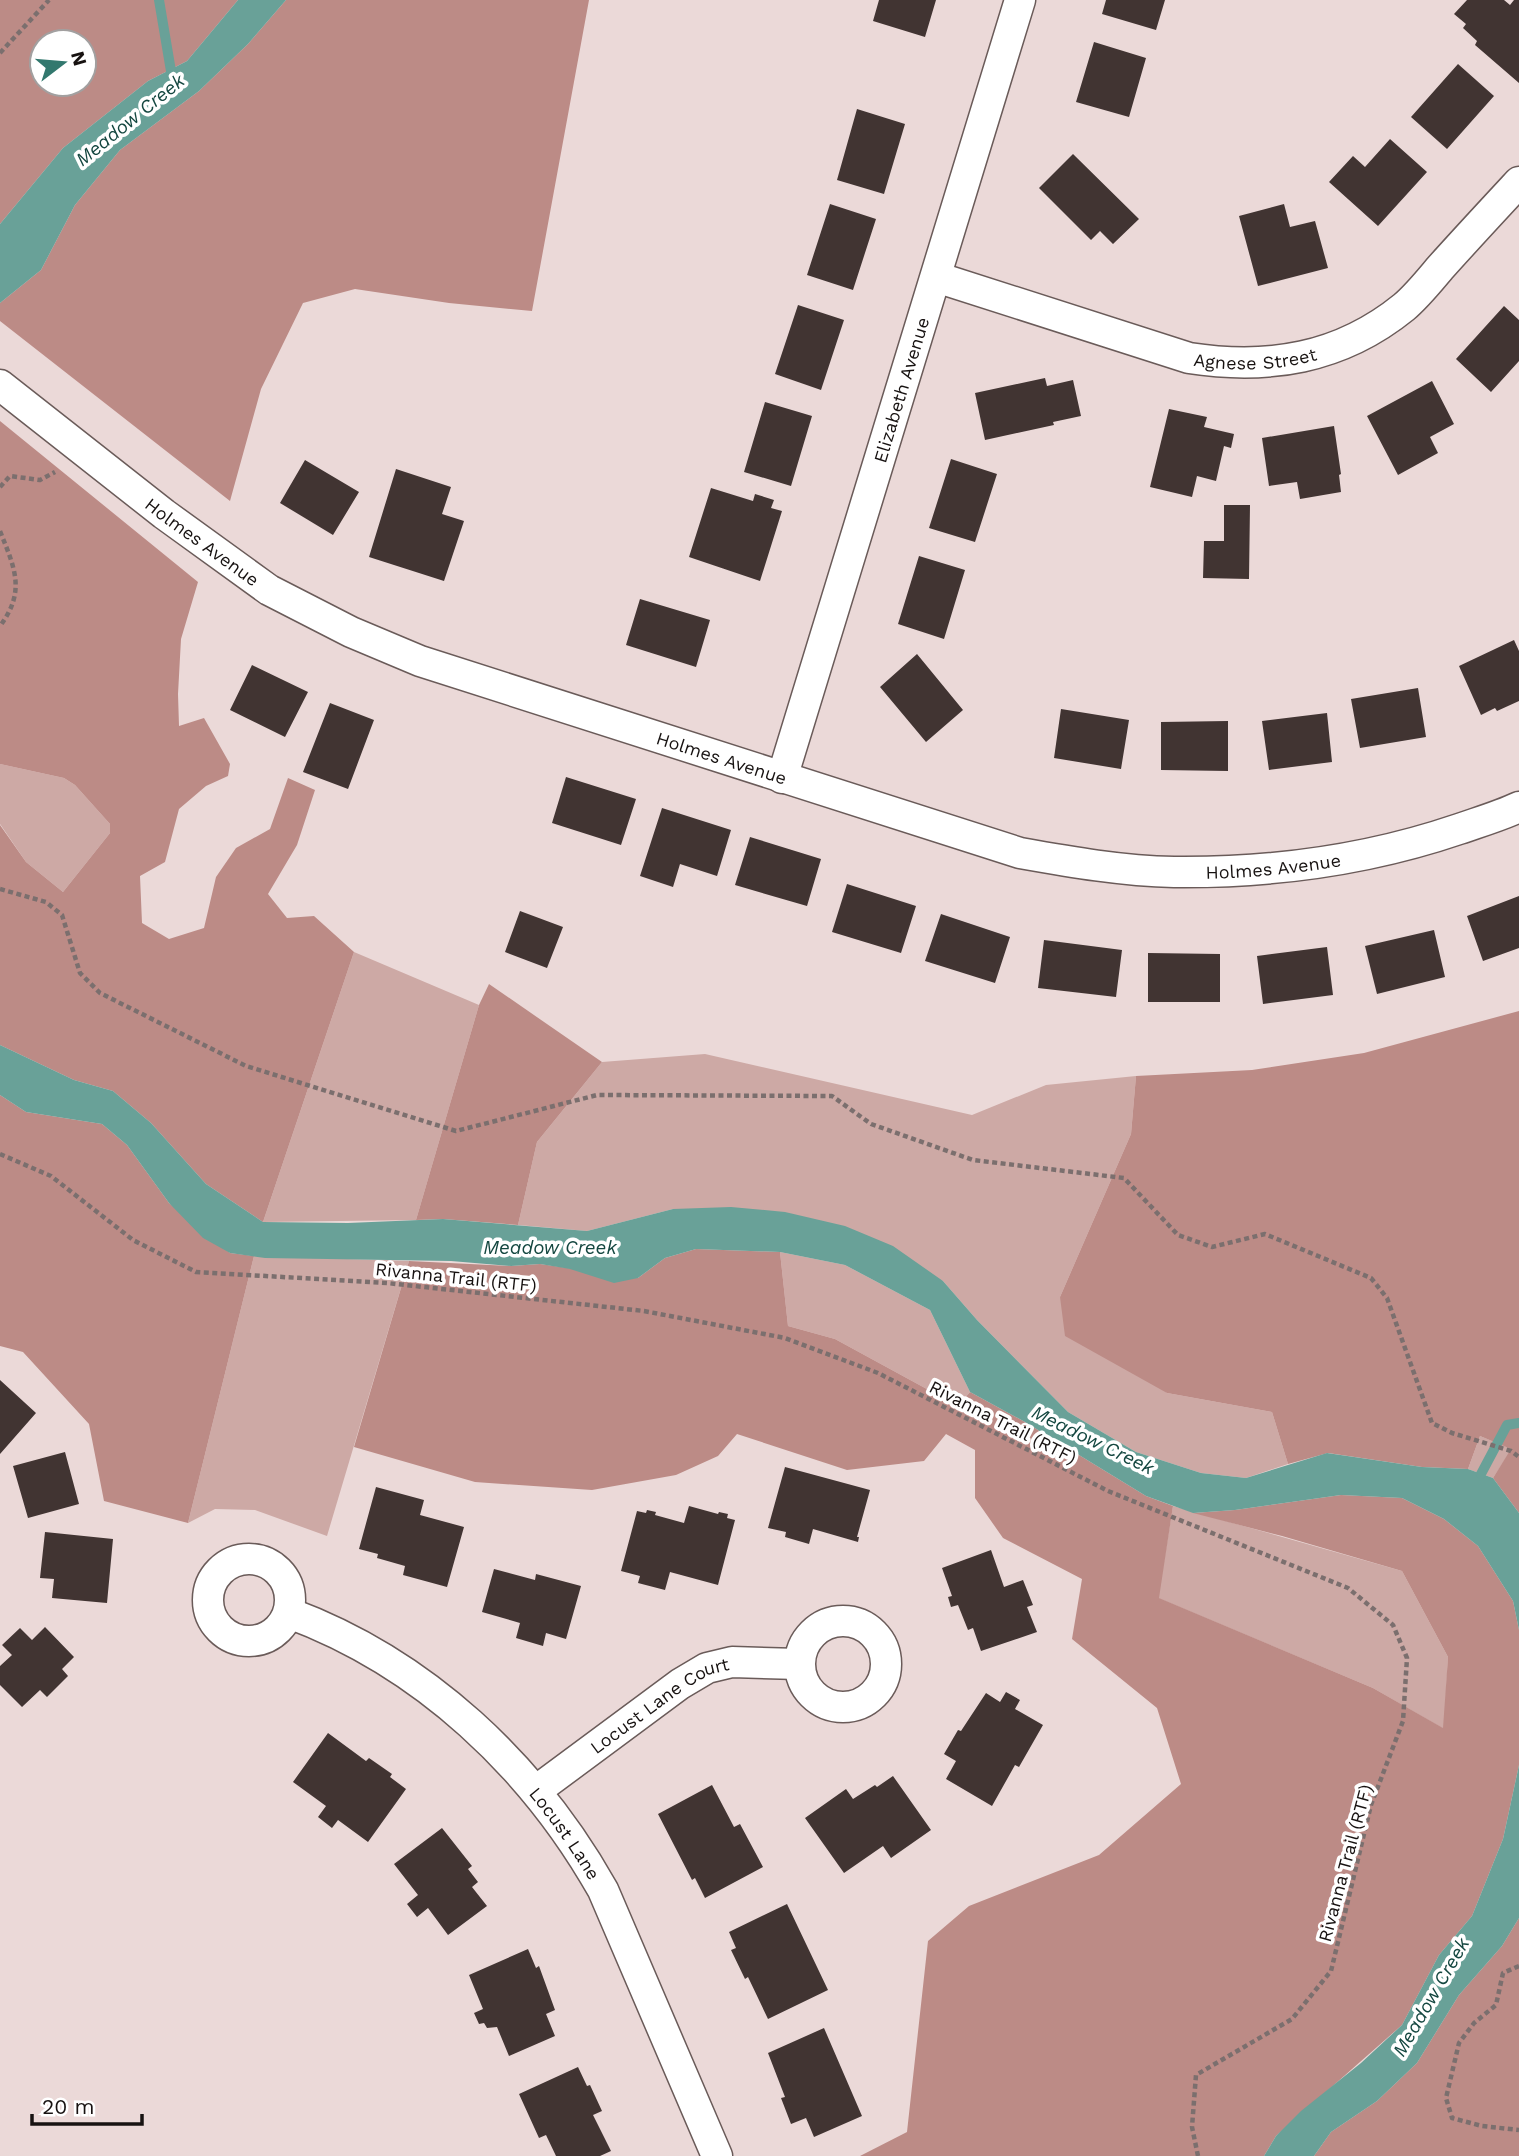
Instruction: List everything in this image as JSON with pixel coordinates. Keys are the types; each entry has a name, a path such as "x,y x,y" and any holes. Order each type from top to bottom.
{"street":[{"name":"Elizabeth Avenue","path":"782,778 1020,0"},
{"name":"Agnese Street","path":"936,277 1189,358 1226,364 1275,362 1321,352 1359,336 1405,306 1519,181"},
{"name":"Holmes Avenue","path":"5,388 164,514 269,590 351,632 420,661 1020,853 1105,867 1173,872 1258,870 1343,860 1426,840 1519,807"},
{"name":"Locust Lane","path":"289,1613 370,1650 428,1688 493,1743 537,1790 582,1853 603,1890 717,2156"},
{"name":"Locust Lane Court","path":"537,1790 680,1684 707,1668 732,1662 799,1664"}],"path":[{"path":"0,53 49,0"},
{"path":"0,487 10,476 40,480 65,466"},
{"path":"0,531 16,569 14,605 0,626"},
{"path":"0,889 46,902 62,915 80,972 100,993 246,1066 456,1131 597,1095 832,1096 870,1124 973,1160 1124,1178 1178,1235 1212,1247 1265,1234 1371,1278 1387,1298 1432,1423 1452,1433 1511,1451 1519,1457"},
{"name":"Rivanna Trail (RTF)","path":"0,1154 51,1176 133,1240 196,1272 387,1283 630,1310 785,1338 878,1373 1108,1491 1348,1588 1393,1625 1407,1658 1403,1721 1371,1805 1331,1971 1292,2019 1196,2075 1192,2127 1198,2156"},
{"path":"1519,1966 1503,1973 1496,2005 1474,2023 1460,2043 1446,2098 1452,2118 1482,2126 1519,2130"}],"shaded area":[{"path":"0,0 238,0 187,61 148,81 63,148 0,224"},
{"path":"286,0 589,0 532,311 449,303 355,289 303,303 261,389 230,501 0,321 0,303 41,270 75,205 120,150 199,91 248,44"},
{"path":"0,421 198,582 181,639 179,726 204,718 230,764 228,776 206,786 179,809 165,862 140,876 142,923 169,939 204,928 216,877 236,848 270,829 288,778 315,790 297,845 268,894 287,918 314,916 354,952 263,1222 206,1184 151,1123 113,1091 74,1080 0,1045 0,825 26,862 63,892 110,833 110,824 75,785 64,778 0,764"},
{"path":"0,764 64,778 75,785 110,824 110,833 63,892 26,862 0,824"},
{"path":"354,952 479,1005 416,1220 263,1222"},
{"path":"489,984 602,1062 537,1142 518,1225 443,1219 416,1220 479,1005"},
{"path":"1519,1011 1519,1513 1493,1478 1511,1449 1480,1436 1468,1469 1422,1467 1328,1453 1288,1464 1272,1412 1167,1393 1065,1336 1060,1297 1131,1134 1136,1076 1252,1070 1364,1053"},
{"path":"705,1054 972,1115 1046,1085 1136,1076 1131,1134 1060,1297 1167,1393 1272,1412 1288,1464 1246,1478 1201,1473 1136,1452 1068,1412 977,1320 943,1281 673,1209 587,1231 518,1225 537,1142 602,1062"},
{"path":"0,1095 26,1112 102,1124 127,1145 169,1203 230,1253 254,1256 188,1523 104,1501 89,1424 23,1352 0,1346"},
{"path":"696,1249 780,1252 788,1326 835,1339 958,1406 970,1392 1025,1422 1146,1496 1173,1506 1159,1598 1373,1688 1443,1728 1448,1657 1402,1571 1193,1513 1341,1495 1402,1498 1444,1519 1478,1546 1513,1601 1519,1630 1519,1765 1503,1839 1472,1916 1439,1955 1402,2025 1276,2136 1264,2156 860,2156 907,2132 928,1941 969,1906 1099,1855 1181,1784 1157,1708 1072,1639 1082,1579 1003,1538 975,1498 975,1450 946,1434 924,1461 847,1470 737,1434 718,1456 676,1475 592,1490 475,1482 354,1447 409,1261 511,1266 540,1264 638,1278 665,1258"},
{"path":"780,1252 845,1265 930,1310 970,1392 958,1406 835,1339 788,1326"},
{"path":"254,1256 409,1261 327,1536 255,1510 215,1509 188,1523"},
{"path":"1480,1436 1512,1449 1493,1478 1468,1469"},
{"path":"1173,1506 1402,1571 1448,1657 1444,1729 1373,1688 1158,1598"},
{"path":"1519,1918 1519,2156 1314,2156 1331,2132 1377,2101 1417,2063 1459,1995 1502,1946"}],"water":[{"name":"Meadow Creek","path":"238,0 286,0 248,44 199,91 120,150 75,205 41,270 0,303 0,224 63,148 148,81 187,61"},
{"name":"Meadow Creek","path":"0,1045 74,1080 113,1091 151,1123 206,1184 263,1222 348,1223 443,1219 587,1231 673,1209 731,1207 785,1212 845,1226 893,1246 943,1281 977,1320 1068,1412 1136,1452 1201,1473 1246,1478 1327,1453 1422,1467 1468,1469 1493,1478 1519,1513 1519,1630 1513,1601 1478,1546 1444,1519 1402,1498 1341,1495 1193,1513 1146,1496 1025,1422 970,1392 930,1310 845,1265 780,1252 696,1249 665,1258 638,1278 614,1283 570,1269 540,1264 511,1266 451,1261 265,1258 230,1253 203,1238 169,1203 127,1145 102,1124 26,1112 0,1095"},
{"name":"Meadow Creek","path":"1519,1765 1519,1918 1502,1946 1459,1995 1417,2063 1377,2101 1331,2132 1314,2156 1264,2156 1276,2136 1301,2111 1361,2063 1402,2025 1439,1955 1472,1916 1503,1839"}],"building":[{"path":"879,0 936,0 925,37 873,21"},
{"path":"1106,0 1165,0 1156,30 1102,14"},
{"path":"1467,0 1504,0 1510,5 1514,0 1519,0 1519,83 1475,45 1477,41 1463,28 1466,24 1454,14"},
{"path":"1094,42 1146,58 1129,117 1076,102"},
{"path":"1458,64 1494,96 1447,149 1411,117"},
{"path":"857,109 905,124 884,194 837,180"},
{"path":"1390,139 1427,172 1378,226 1329,182 1353,156 1365,167"},
{"path":"1073,154 1139,219 1113,244 1100,231 1091,240 1039,188"},
{"path":"830,204 876,219 853,290 807,275"},
{"path":"1284,204 1290,227 1315,221 1328,268 1258,286 1239,216"},
{"path":"798,305 844,320 821,390 775,374"},
{"path":"1504,306 1519,320 1519,361 1491,392 1456,359"},
{"path":"1045,378 1047,386 1073,380 1081,416 1053,422 1054,425 985,440 975,393"},
{"path":"1432,381 1454,424 1430,437 1438,453 1398,475 1367,416"},
{"path":"765,402 812,416 791,486 744,472"},
{"path":"1169,409 1207,417 1204,427 1234,434 1231,448 1224,446 1216,481 1197,476 1192,497 1150,487"},
{"path":"1334,426 1341,492 1300,499 1297,482 1269,486 1262,438"},
{"path":"951,459 997,474 975,542 929,528"},
{"path":"305,460 359,492 333,535 280,503"},
{"path":"396,469 451,487 442,514 464,521 444,581 369,557"},
{"path":"711,488 753,501 755,494 774,500 771,508 782,511 760,581 689,557"},
{"path":"1224,505 1250,505 1249,579 1203,578 1204,541 1224,541"},
{"path":"919,556 965,570 944,639 898,624"},
{"path":"640,599 710,620 696,667 626,645"},
{"path":"1514,640 1519,651 1519,701 1481,715 1459,666"},
{"path":"917,654 963,710 926,742 880,687"},
{"path":"252,665 308,692 285,737 230,710"},
{"path":"1418,688 1426,737 1360,748 1351,699"},
{"path":"330,703 374,720 348,789 303,772"},
{"path":"1061,709 1129,720 1121,769 1054,758"},
{"path":"1327,713 1332,762 1269,770 1262,721"},
{"path":"1228,721 1228,771 1161,770 1161,722"},
{"path":"566,777 636,799 621,845 552,823"},
{"path":"662,808 731,830 717,876 680,864 673,887 640,876"},
{"path":"750,837 821,859 807,906 735,885"},
{"path":"847,884 916,906 901,953 832,932"},
{"path":"1519,896 1519,948 1483,961 1467,916"},
{"path":"520,911 563,927 547,968 505,952"},
{"path":"941,914 1010,937 995,983 925,961"},
{"path":"1434,930 1445,977 1377,994 1365,946"},
{"path":"1044,940 1122,950 1116,997 1038,988"},
{"path":"1327,947 1333,995 1263,1004 1257,956"},
{"path":"1148,953 1220,954 1220,1002 1148,1002"},
{"path":"0,1380 36,1413 0,1454"},
{"path":"65,1452 79,1504 28,1518 13,1466"},
{"path":"785,1467 870,1490 858,1542 813,1529 809,1544 785,1537 786,1532 768,1528"},
{"path":"376,1487 424,1500 420,1515 464,1527 447,1587 403,1575 405,1566 377,1558 378,1554 359,1549"},
{"path":"689,1506 728,1514 727,1518 735,1520 718,1585 670,1572 665,1590 638,1583 640,1576 621,1571 637,1511 656,1512 655,1515 684,1523"},
{"path":"45,1532 113,1539 107,1603 52,1598 54,1579 40,1578"},
{"path":"991,1550 1004,1587 1023,1580 1033,1605 1027,1607 1037,1632 981,1651 973,1628 968,1630 958,1605 951,1607 948,1597 952,1596 942,1568"},
{"path":"494,1569 535,1580 536,1574 581,1586 566,1639 546,1633 543,1646 516,1638 520,1623 482,1612"},
{"path":"45,1627 74,1657 62,1669 68,1676 47,1697 40,1690 22,1707 0,1685 0,1666 12,1655 2,1645 20,1628 32,1640"},
{"path":"1006,1692 1020,1700 1015,1709 1043,1725 1019,1767 1015,1765 992,1806 946,1779 956,1761 944,1754 986,1693 1000,1702"},
{"path":"328,1733 366,1761 369,1758 392,1774 390,1777 406,1789 368,1842 338,1820 332,1828 318,1817 326,1806 293,1782"},
{"path":"893,1776 931,1830 891,1858 883,1846 844,1873 805,1818 846,1789 853,1799"},
{"path":"712,1785 734,1827 740,1824 763,1867 705,1898 695,1878 692,1880 658,1814"},
{"path":"442,1828 472,1866 468,1869 478,1882 472,1887 487,1906 448,1935 428,1908 417,1917 407,1904 418,1895 394,1864"},
{"path":"787,1904 828,1990 768,2019 748,1977 745,1979 731,1950 736,1948 729,1932"},
{"path":"528,1949 536,1968 539,1966 555,2010 546,2014 555,2036 509,2056 497,2027 487,2028 484,2023 479,2024 474,2013 483,2009 469,1975"},
{"path":"824,2028 862,2116 814,2137 806,2118 791,2124 781,2098 785,2097 768,2053"},
{"path":"578,2067 602,2111 593,2115 611,2151 600,2156 556,2156 546,2135 539,2138 519,2094"}],"waterway":[{"name":"Meadow Creek","path":"159,0 173,83"},
{"path":"1481,1474 1507,1425 1519,1423"}]}
